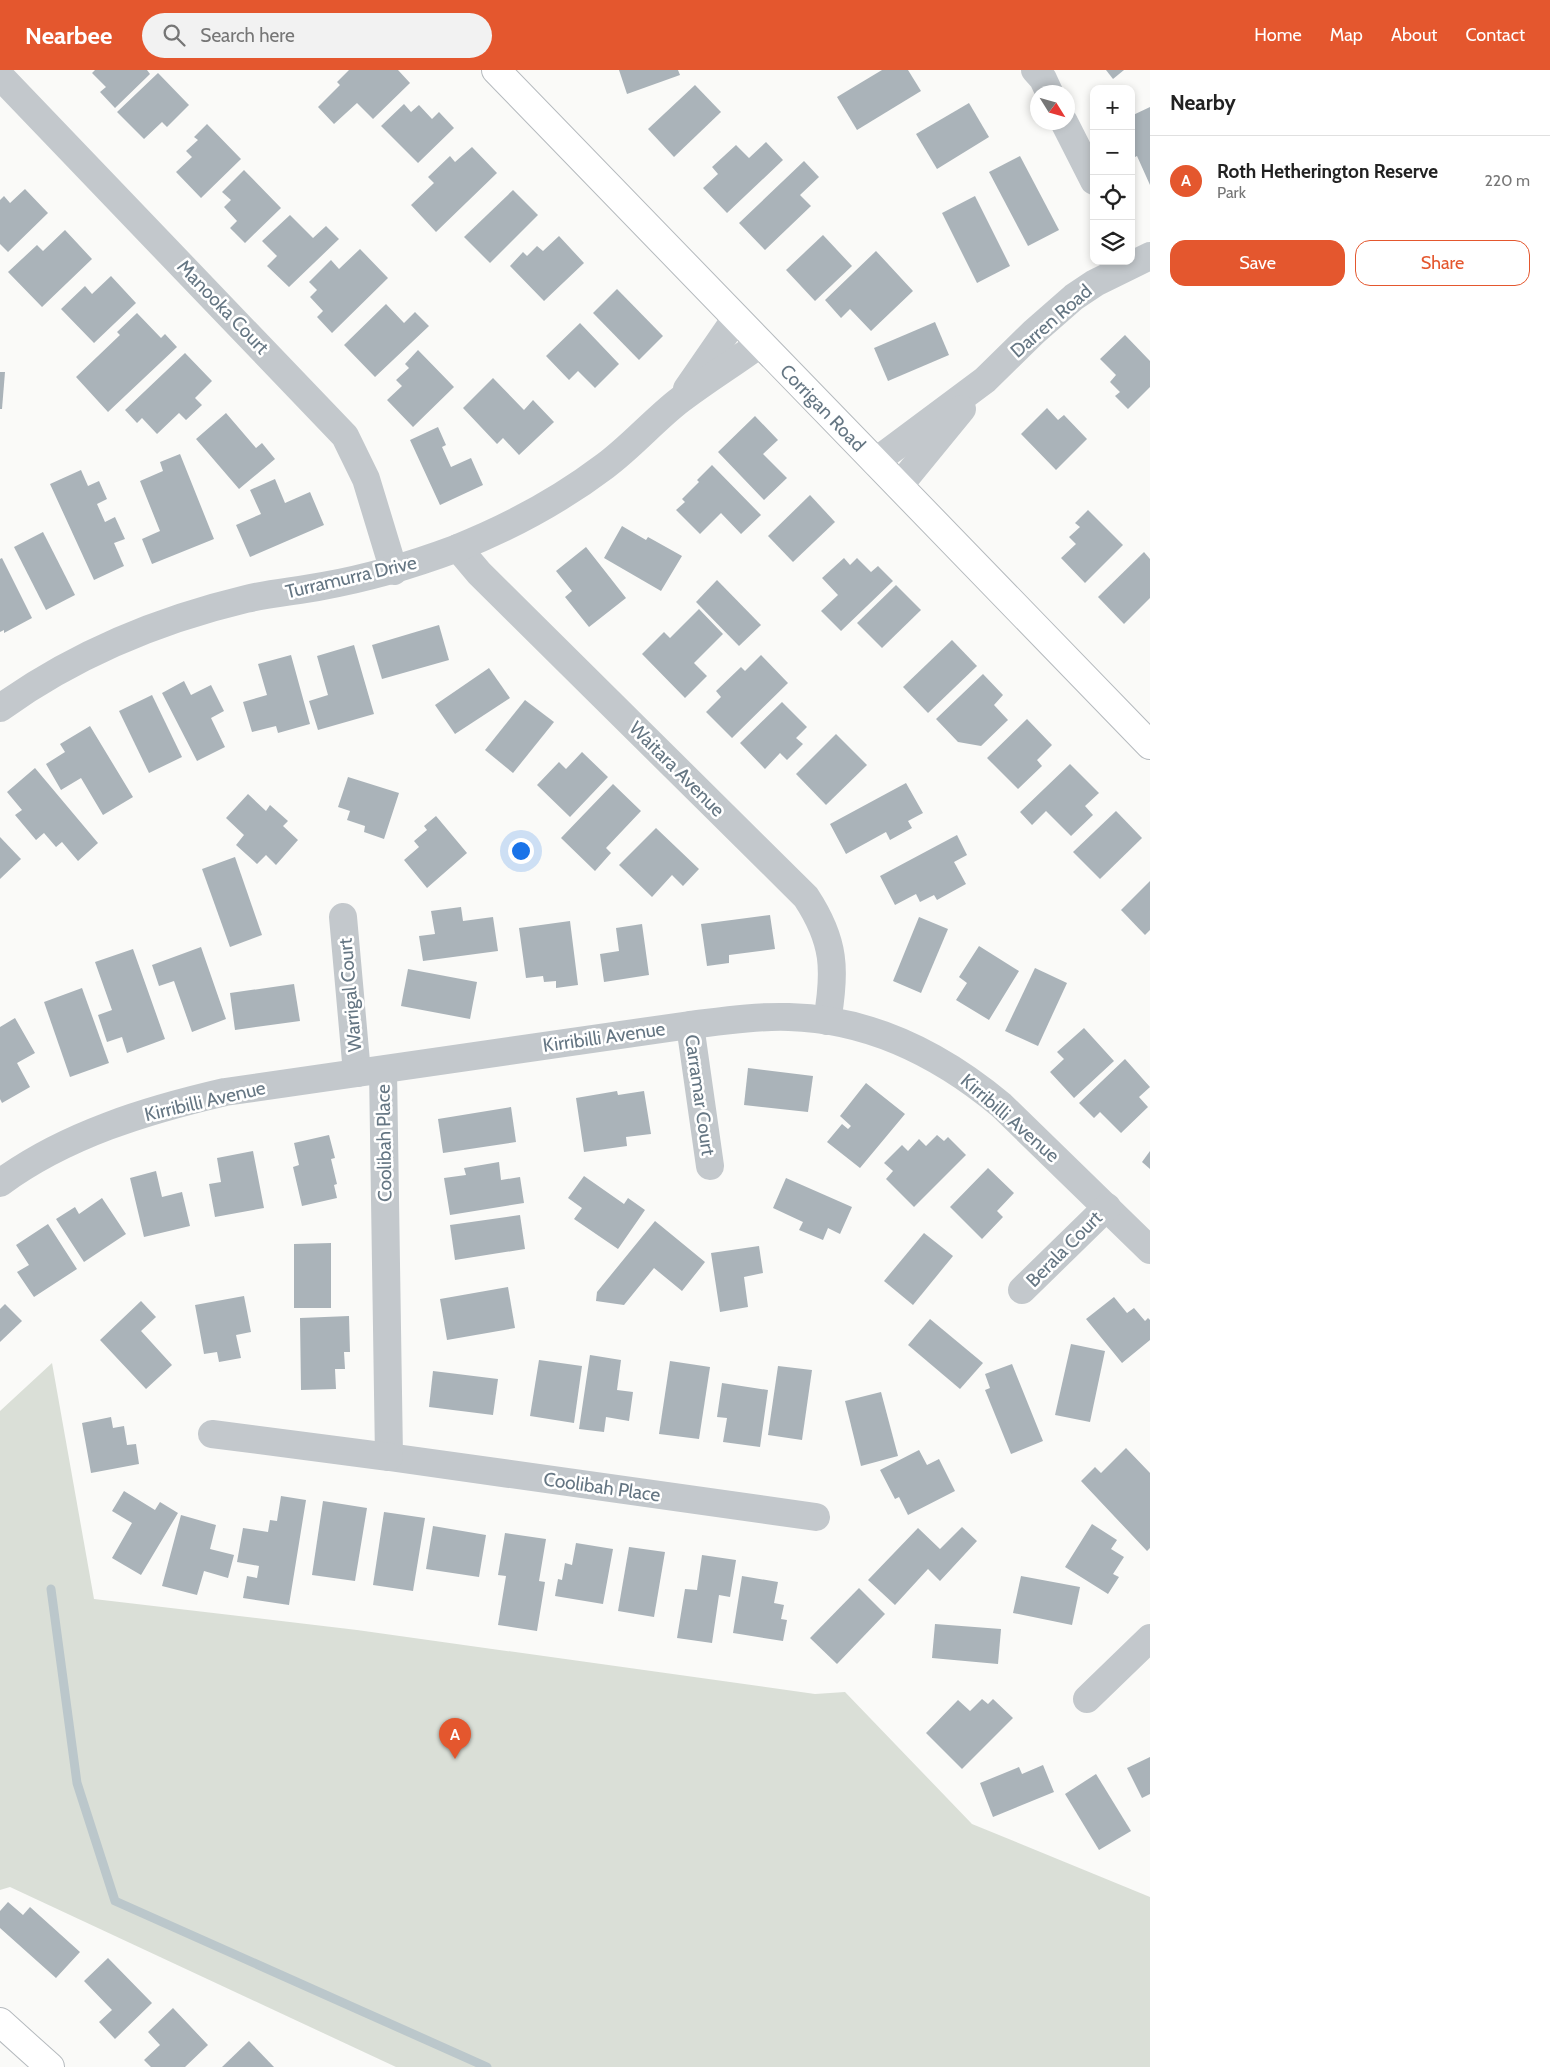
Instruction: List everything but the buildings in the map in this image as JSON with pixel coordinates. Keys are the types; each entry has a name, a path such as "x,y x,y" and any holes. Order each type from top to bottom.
{"main road":[{"name":"Corrigan Road","path":"496,70 1150,746"},
{"path":"0,2022 50,2067"}],"street":[{"path":"1035,70 1046,85"},
{"name":"Manooka Court","path":"0,76 345,436 366,478 394,570"},
{"path":"1068,130 1091,175"},
{"name":"Darren Road","path":"899,486 985,380 1034,332 1074,297 1139,258"},
{"name":"Turramurra Drive","path":"679,401 736,318"},
{"name":"Turramurra Drive","path":"0,708 23,692 78,660 132,635 194,612 249,598 324,586 394,570 458,548 521,518 564,495 605,466 679,401 761,344"},
{"name":"Darren Road","path":"875,462 985,380"},
{"name":"Waitara Avenue","path":"458,548 479,573 806,897 822,924 830,949 832,969 831,998 827,1021"},
{"name":"Warrigal Court","path":"343,917 357,1073"},
{"name":"Kirribilli Avenue","path":"0,1183 62,1146 111,1124 172,1104 225,1092 690,1024 742,1018 790,1017 827,1021 884,1035 946,1064 1001,1105 1150,1250"},
{"name":"Carramar Court","path":"690,1024 710,1166"},
{"name":"Coolibah Place","path":"383,1070 389,1457"},
{"name":"Berala Court","path":"1022,1290 1107,1207"},
{"name":"Coolibah Place","path":"212,1434 816,1517"},
{"path":"1087,1699 1150,1638"}],"shaded area":[{"path":"52,1363 94,1599 357,1630 815,1694 845,1692 972,1824 1150,1897 1150,2067 396,2067 10,1887 0,1890 0,1411"}],"waterway":[{"path":"51,1589 77,1783 115,1901 487,2067"}],"place":[{"name":"Roth Hetherington Reserve","path":"455,1759"}]}
